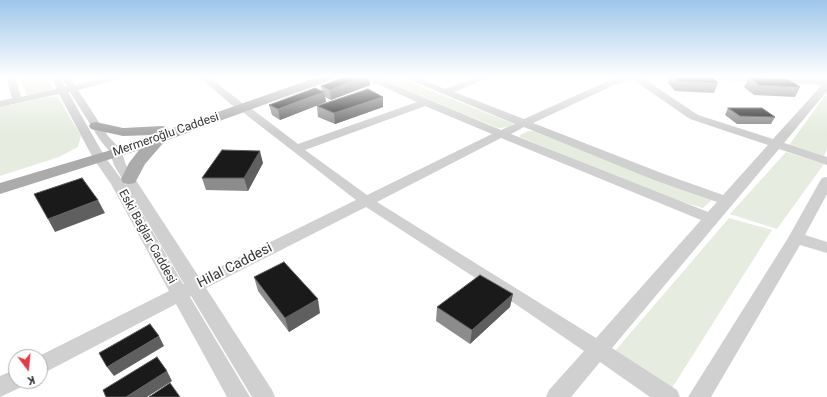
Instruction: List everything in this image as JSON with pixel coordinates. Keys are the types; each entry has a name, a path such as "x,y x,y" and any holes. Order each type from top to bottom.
{"main road":[{"name":"Mermeroğlu Caddesi","path":"241,106 267,96"},
{"name":"Mermeroğlu Caddesi","path":"0,180 114,149 273,96"},
{"path":"96,126 123,132 164,133"},
{"path":"129,179 137,163 164,133"},
{"name":"Mermeroğlu Caddesi","path":"0,189 96,154"}],"street":[{"path":"16,96 17,100"},
{"path":"0,104 33,96"},
{"name":"Eski Bağlar Caddesi","path":"71,96 96,154 118,184 179,294 239,397"},
{"name":"Eski Bağlar Caddesi","path":"74,96 114,149 120,165 264,397"},
{"path":"227,96 366,201 520,298 669,397"},
{"path":"410,96 500,134 711,218"},
{"path":"455,96 659,177 726,201"},
{"name":"Hilal Caddesi","path":"48,362 179,294 500,134 584,96"},
{"path":"661,96 694,117 827,162"},
{"path":"557,397 818,96"},
{"path":"296,149 426,102"},
{"path":"699,397 796,238 827,181"},
{"path":"796,238 827,248"}],"shaded area":[{"path":"420,96 443,96 514,124 508,127 498,128"},
{"path":"825,96 827,96 827,149 824,156 789,145"},
{"path":"49,97 58,97 81,136 78,147 59,157 0,176 0,107"},
{"path":"528,131 533,131 712,200 703,208 669,198 520,137 520,135"},
{"path":"786,152 824,164 777,229 730,214"},
{"path":"729,218 772,230 672,388 615,351"}],"building":[{"path":"295,96 314,96 278,109 269,105"},
{"path":"348,96 380,96 383,97 334,113 317,106"},
{"path":"728,108 762,108 775,117 740,116"},
{"path":"222,150 260,151 244,178 202,178"},
{"path":"82,178 98,200 48,219 34,194"},
{"path":"284,262 318,299 285,318 254,277"},
{"path":"480,275 513,294 472,330 437,307"},
{"path":"150,324 159,336 107,367 99,353"},
{"path":"157,357 167,371 126,397 106,397 103,390"},
{"path":"170,383 180,397 149,397"}]}
